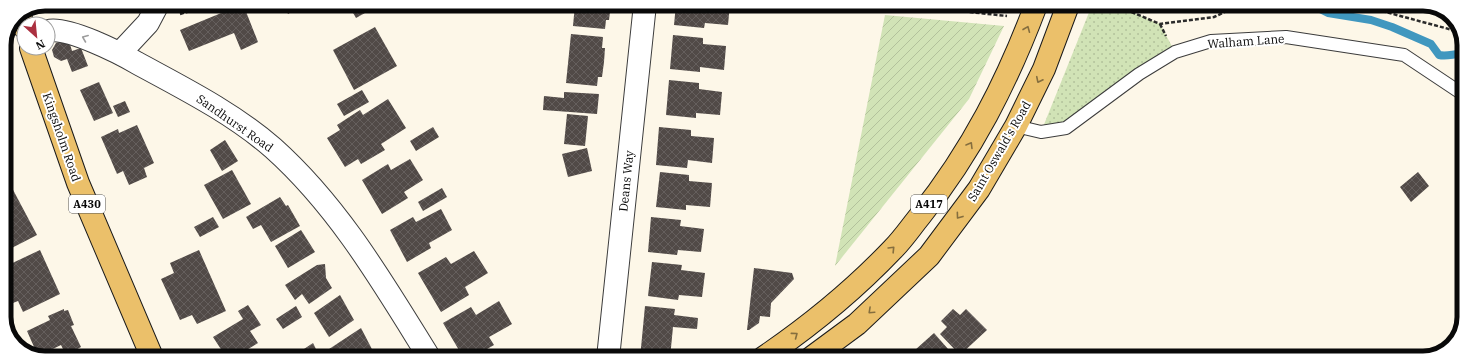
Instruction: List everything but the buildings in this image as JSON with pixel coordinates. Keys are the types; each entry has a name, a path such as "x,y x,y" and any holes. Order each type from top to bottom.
{"main road":[{"name":"Saint Oswald's Road","path":"820,351 857,324 929,256 979,189 1016,126 1044,69 1066,11"},
{"name":"A417","path":"772,351 835,304 889,254 947,183 990,112 1013,64 1034,12"},
{"name":"Kingsholm Road","path":"34,56 78,183 149,351"}],"street":[{"path":"120,53 148,23 154,11"},
{"name":"Deans Way","path":"609,351 644,11"},
{"name":"Sandhurst Road","path":"56,29 79,36 120,53 195,95 244,126 272,147 309,183 361,248 425,351"}],"lane":[{"name":"Walham Lane","path":"1016,126 1041,132 1066,128 1139,74 1175,52 1211,41 1286,37 1404,56 1457,90"}],"path":[{"path":"1018,11 1034,12"},
{"path":"1129,11 1160,24 1214,17 1227,11"},
{"path":"1382,11 1453,30"}],"green space":[{"path":"1090,11 1129,11 1160,24 1175,52 1066,128 1041,132"},
{"path":"885,15 1004,26 969,99 835,266"}],"waterway":[{"path":"1324,11 1328,13 1371,20 1392,27 1431,44 1439,55 1445,56 1457,54"}]}
